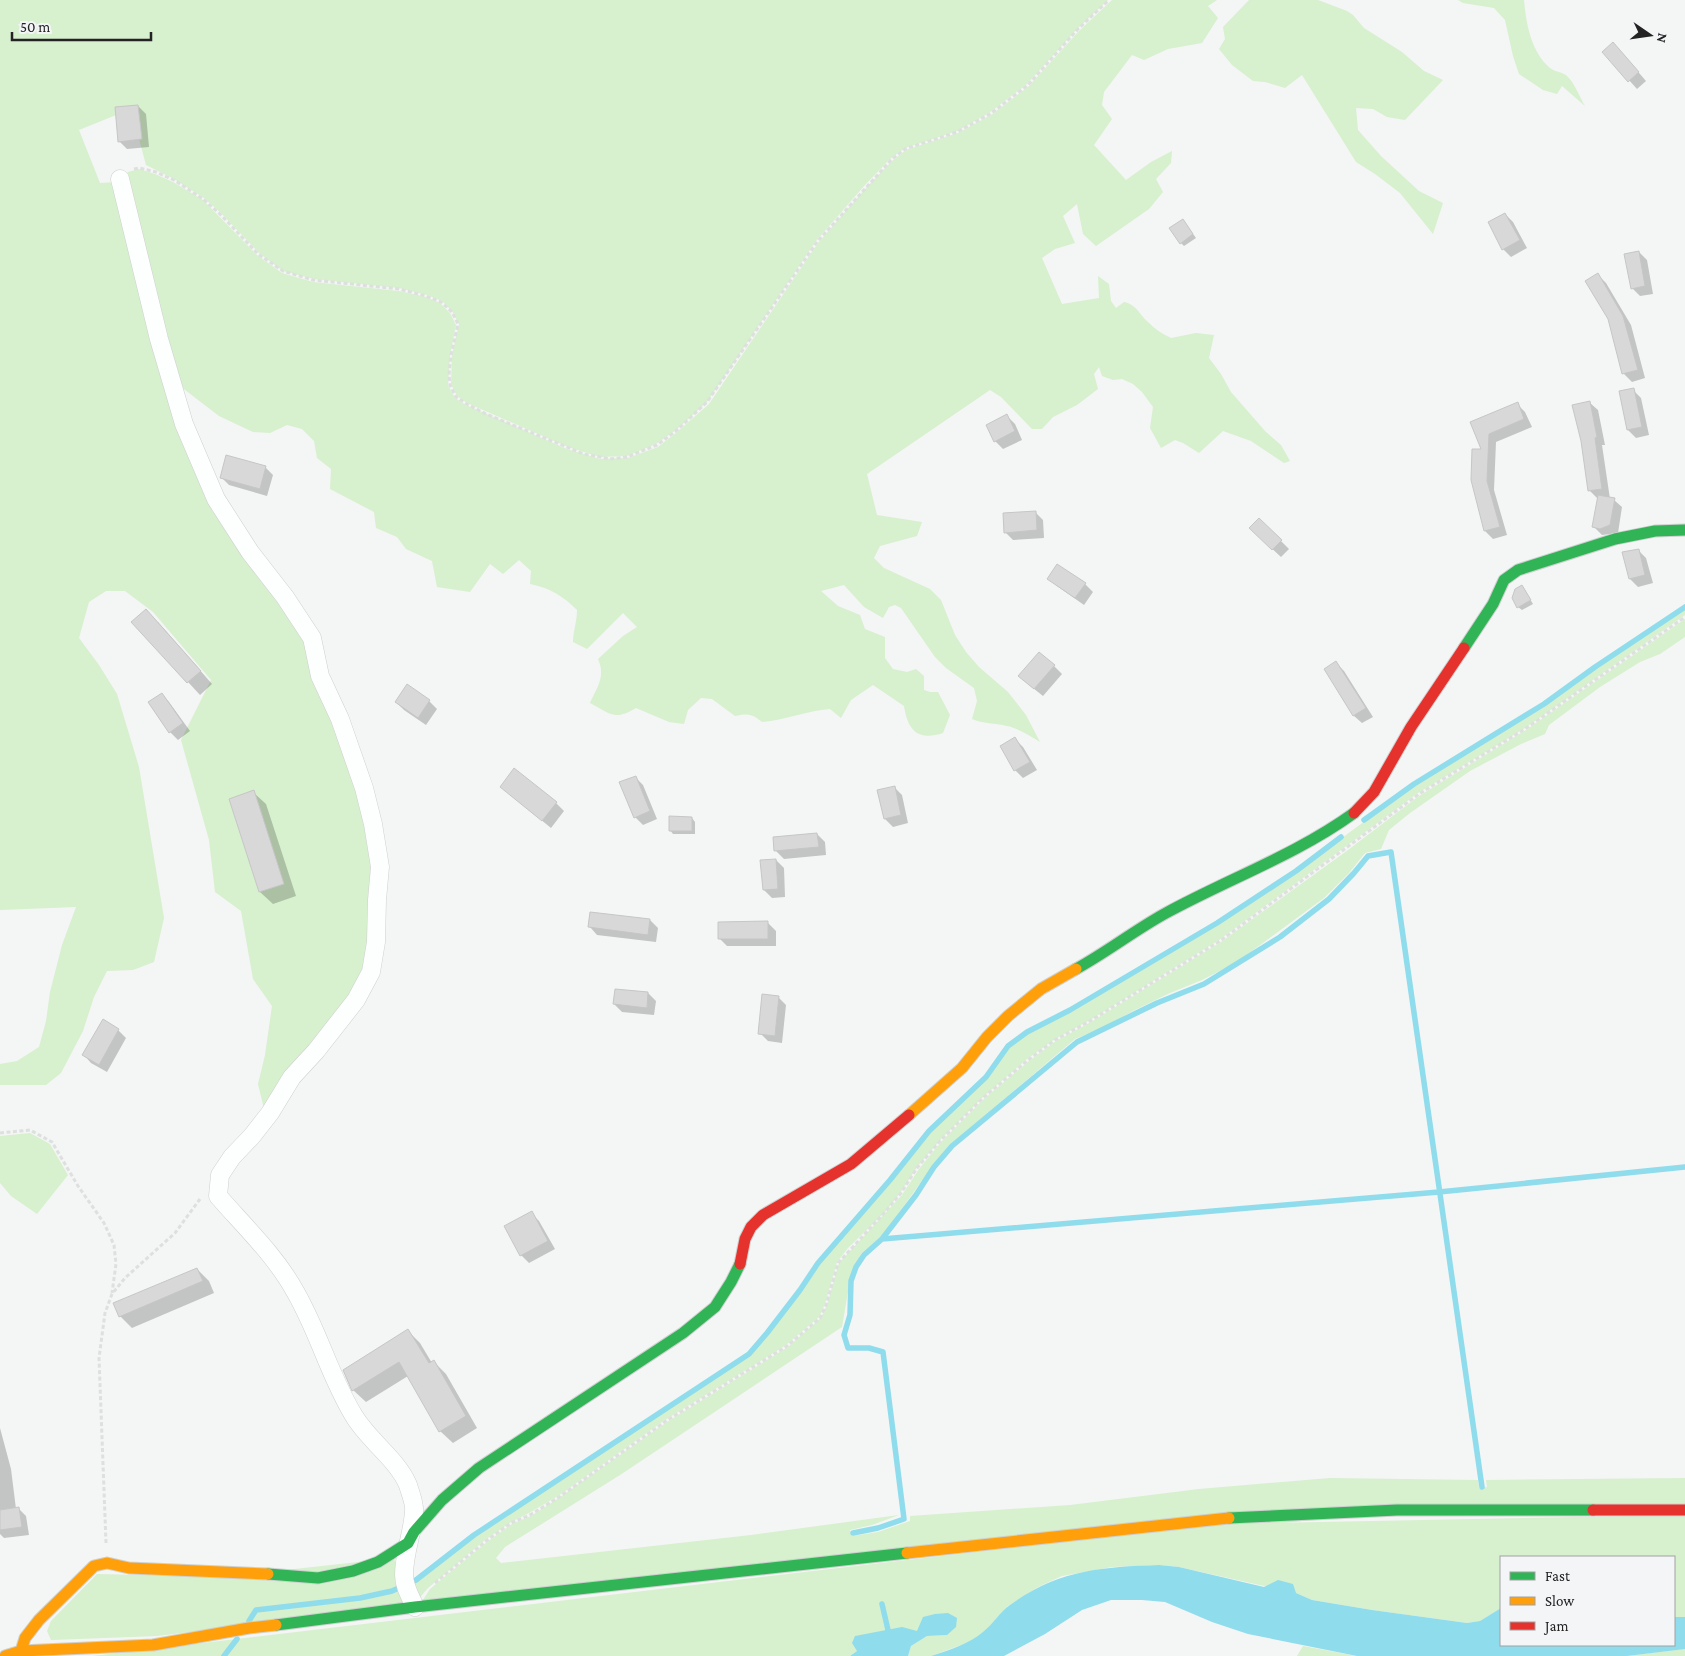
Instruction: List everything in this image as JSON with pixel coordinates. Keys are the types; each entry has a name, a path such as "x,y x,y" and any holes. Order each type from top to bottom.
{"street":[{"path":"120,179 159,339 184,424 216,499 250,552 285,597 312,638 320,676 340,719 364,788 373,824 380,867 376,942 371,972 356,1000 292,1077 270,1113 252,1136 232,1157 220,1175 218,1196 274,1259 296,1293 337,1386 355,1418 393,1463 407,1484 415,1509 408,1543 405,1582 414,1607"},
{"path":"21,1654 25,1638 39,1620 94,1566 107,1563 129,1568 221,1571 318,1578 353,1571 378,1562 408,1543 414,1532 442,1500 479,1468 683,1333 715,1308 737,1269 744,1239 752,1227 764,1215 850,1164 874,1146 962,1068 987,1037 1008,1016 1041,989 1166,913 1275,860 1335,827 1357,811 1374,792 1411,727 1493,604 1504,580 1518,570 1615,539 1655,531 1685,530"},
{"path":"5,1656 153,1645 241,1630 414,1607 1212,1519 1398,1510 1685,1510"}],"path":[{"path":"120,179 128,170 139,168 156,172 174,180 204,199 258,254 283,272 313,280 399,289 441,302 452,312 458,324 451,355 449,375 450,385 456,397 486,414 584,454 610,458 627,457 657,445 676,431 707,402 817,242 891,160 906,149 957,132 990,114 1028,85 1078,30 1109,0"},
{"path":"414,1607 429,1588 511,1523 558,1497 666,1421 787,1346 820,1318 830,1293 838,1263 901,1193 941,1140 984,1098 1028,1060 1055,1040 1090,1021 1220,941 1419,794 1525,729 1685,617"},
{"path":"0,1133 30,1130 52,1142 78,1186 104,1223 114,1245 116,1264 112,1294 105,1313 98,1358 107,1563"},
{"path":"112,1294 139,1264 175,1233 220,1175"}],"green space":[{"path":"0,0 1108,0 1077,29 1027,84 989,113 957,131 905,148 890,159 816,241 707,402 676,430 656,444 627,456 600,457 568,447 467,403 457,396 451,384 452,355 459,324 452,311 442,301 399,288 314,279 283,271 259,253 204,198 174,179 146,165 131,109 79,130 100,183 116,182 180,427 306,638 351,761 376,869 365,977 265,1113 258,1084 265,1055 272,1006 253,979 241,911 215,892 209,840 181,740 211,680 153,612 125,591 106,591 89,602 79,638 117,694 139,767 164,918 154,962 133,970 107,971 94,997 83,1031 61,1073 46,1085 0,1085 0,1064 17,1061 39,1047 62,945 76,907 0,910"},
{"path":"1112,0 1217,0 1208,6 1218,18 1202,43 1168,49 1144,60 1132,55 1104,92 1102,105 1112,119 1094,145 1126,180 1151,162 1172,151 1171,163 1156,179 1163,192 1149,209 1096,246 1083,234 1077,204 1063,216 1075,243 1055,249 1042,258 1062,304 1099,298 1098,276 1109,284 1111,301 1116,308 1124,302 1132,305 1153,327 1171,338 1196,333 1214,335 1209,358 1231,392 1265,431 1281,445 1290,461 1284,463 1251,441 1223,431 1199,453 1175,440 1161,448 1150,428 1153,407 1142,392 1133,384 1122,379 1113,380 1102,376 1099,367 1094,374 1098,389 1077,405 1053,417 1042,429 1032,429 1001,397 990,390 867,474 877,515 922,522 917,536 880,546 874,558 884,568 930,589 941,600 955,635 966,652 979,667 1008,692 1026,715 1040,742 1024,732 1011,727 972,719 977,701 974,688 946,668 935,657 901,608 895,605 889,607 883,618 864,607 844,585 821,591 838,606 860,615 865,629 885,637 885,658 893,669 907,672 916,669 924,676 924,690 938,692 950,715 943,733 927,736 916,732 908,722 904,706 873,685 851,700 841,718 830,709 762,722 750,715 735,716 712,699 701,698 688,710 684,724 669,722 636,708 617,715 608,713 590,703 601,677 598,659 623,636 637,627 623,613 587,649 573,642 577,610 556,593 530,584 531,571 519,560 503,574 490,564 470,592 437,587 432,561 406,549 397,537 376,528 374,512 330,489 331,469 317,458 314,441 302,429 287,425 270,433 253,432 219,416 176,383 122,179 128,172 139,169 173,182 203,200 257,255 282,273 313,282 399,291 426,297 440,303 450,313 456,325 450,355 448,385 455,398 466,405 567,449 600,459 628,458 658,447 709,404 818,243 892,161 906,150 958,133 991,115 1029,86 1079,31"},
{"path":"1249,0 1318,0 1347,11 1364,28 1402,52 1424,71 1443,80 1405,120 1387,117 1373,109 1356,108 1358,130 1381,156 1419,191 1443,203 1433,234 1400,193 1356,162 1302,75 1285,88 1265,82 1253,81 1232,65 1219,49 1225,39 1223,27"},
{"path":"1458,0 1524,0 1528,27 1538,54 1550,68 1570,79 1585,106 1562,86 1557,94 1543,90 1519,74 1505,20 1494,8 1463,3"},
{"path":"1685,608 1685,615 1525,728 1418,793 1219,940 1090,1020 1055,1039 1027,1059 983,1097 941,1139 917,1167 885,1212 848,1248 837,1262 825,1304 819,1317 786,1345 665,1420 558,1496 511,1522 485,1540 428,1588 416,1602 408,1585 416,1581 475,1535 749,1354 768,1334 818,1264 891,1181 929,1131 987,1078 1009,1047 1027,1033 1071,1011 1217,923 1297,871 1414,785 1545,705"},
{"path":"1685,619 1685,637 1660,654 1640,662 1600,687 1549,725 1545,734 1521,744 1470,771 1410,813 1389,830 1381,849 1365,853 1349,873 1324,898 1237,962 1133,1011 1104,1027 1075,1039 950,1145 882,1236 861,1254 851,1274 842,1327 620,1475 505,1547 496,1558 501,1563 751,1535 899,1515 872,1525 850,1530 852,1536 878,1532 910,1521 910,1516 1070,1505 1199,1489 1330,1478 1478,1480 1479,1488 1487,1487 1486,1480 1685,1478 1685,1505 1471,1506 423,1600 430,1589 512,1524 531,1516 667,1422 788,1347 821,1318 827,1305 839,1263 902,1195 919,1169 942,1141 984,1099 1029,1061 1056,1041 1091,1022 1221,942 1419,796 1526,730"},
{"path":"30,1133 50,1144 68,1175 37,1214 11,1196 0,1183 0,1136"},
{"path":"1685,1515 1685,1617 1675,1617 1675,1556 1500,1556 1500,1609 1480,1621 1467,1623 1312,1600 1296,1593 1179,1567 1159,1565 1112,1567 1062,1576 1040,1586 1008,1606 984,1632 972,1641 931,1656 908,1656 911,1646 927,1636 947,1635 917,1631 855,1636 857,1651 850,1656 92,1656 1213,1524"},
{"path":"394,1558 408,1605 157,1636 51,1640 47,1631 51,1621 97,1574 221,1577"},
{"path":"1303,1646 1357,1656 1297,1656"},
{"path":"1685,1649 1685,1656 1627,1656"}],"water":[{"path":"1159,1565 1179,1567 1264,1587 1278,1580 1293,1584 1296,1593 1312,1600 1467,1623 1480,1621 1500,1609 1500,1646 1675,1646 1675,1617 1685,1617 1685,1649 1627,1656 1357,1656 1248,1634 1212,1622 1165,1602 1111,1600 1082,1610 1045,1634 1004,1656 931,1656 972,1640 987,1629 1010,1605 1045,1584 1063,1577 1118,1567"},
{"path":"948,1613 957,1618 956,1627 947,1635 927,1636 911,1646 908,1656 850,1656 857,1651 852,1643 855,1636 902,1627 917,1631 923,1617"}],"building":[{"path":"1613,42 1639,72 1628,82 1602,52"},
{"path":"138,105 142,139 118,142 115,107"},
{"path":"1505,213 1520,240 1502,250 1488,222"},
{"path":"1183,219 1193,234 1180,244 1169,228"},
{"path":"1639,251 1645,286 1631,289 1624,254"},
{"path":"1598,273 1623,316 1638,370 1622,374 1608,319 1585,281"},
{"path":"1634,388 1642,427 1627,430 1619,391"},
{"path":"1590,401 1597,437 1595,438 1602,489 1588,491 1581,441 1572,405"},
{"path":"1518,402 1524,419 1489,434 1487,481 1500,527 1484,531 1471,480 1472,449 1481,449 1470,422"},
{"path":"1007,414 1015,431 994,442 986,425"},
{"path":"226,455 266,466 260,489 220,478"},
{"path":"1598,495 1615,498 1610,525 1600,529 1592,527"},
{"path":"1036,511 1037,530 1004,533 1003,513"},
{"path":"1259,518 1282,540 1272,550 1249,528"},
{"path":"1639,549 1645,575 1629,579 1622,552"},
{"path":"1057,564 1086,583 1075,598 1047,579"},
{"path":"1522,585 1531,600 1517,608 1512,598 1515,589"},
{"path":"146,609 201,671 187,683 131,622"},
{"path":"1039,652 1055,665 1034,689 1018,676"},
{"path":"1336,661 1366,708 1353,716 1324,669"},
{"path":"407,684 430,700 418,718 395,702"},
{"path":"162,693 183,723 169,733 148,702"},
{"path":"1015,737 1030,762 1014,771 1000,746"},
{"path":"514,768 557,802 542,821 500,787"},
{"path":"636,776 650,811 634,818 619,782"},
{"path":"895,786 901,815 884,819 877,790"},
{"path":"254,790 284,884 259,892 229,799"},
{"path":"669,816 692,817 692,831 669,831"},
{"path":"817,833 819,847 774,851 773,837"},
{"path":"776,859 778,889 763,890 760,860"},
{"path":"590,912 650,919 648,935 588,927"},
{"path":"768,921 768,939 718,939 718,922"},
{"path":"615,989 648,992 647,1008 613,1004"},
{"path":"762,994 779,996 775,1036 758,1034"},
{"path":"103,1019 119,1029 99,1065 82,1055"},
{"path":"532,1211 548,1241 520,1256 504,1226"},
{"path":"197,1268 203,1281 119,1317 113,1303"},
{"path":"408,1329 429,1363 434,1360 466,1416 439,1432 399,1362 352,1391 343,1370"},
{"path":"19,1507 22,1527 0,1530 0,1510"}],"waterway":[{"path":"1364,820 1414,784 1544,704 1595,667 1685,607"},
{"path":"249,1621 256,1610 360,1598 392,1591 416,1580 474,1535 749,1354 800,1290 818,1263 890,1180 929,1131 986,1077 1008,1046 1027,1032 1070,1010 1217,923 1296,871 1341,837"},
{"path":"853,1533 878,1528 904,1519 883,1352 869,1348 848,1348 844,1335 850,1315 851,1281 856,1267 864,1255 882,1239 916,1195 934,1167 952,1146 1077,1042 1157,1003 1204,984 1280,937 1329,899 1368,856 1391,852 1482,1487"},
{"path":"882,1239 1439,1192 1685,1167"},
{"path":"882,1604 888,1630"},
{"path":"224,1656 237,1639"}],"traffic: fast":[{"path":"1464,648 1493,604 1504,580 1518,570 1615,539 1655,531 1685,530"},
{"path":"1076,969 1166,913 1309,842 1354,813"},
{"path":"268,1574 318,1578 353,1571 378,1562 408,1543 414,1532 442,1500 479,1468 683,1333 715,1307 740,1264"},
{"path":"1229,1518 1397,1510 1593,1510"},
{"path":"276,1625 415,1607 907,1553"}],"traffic: slow":[{"path":"909,1115 962,1068 987,1037 1008,1016 1041,989 1076,969"},
{"path":"907,1553 1229,1518"},
{"path":"22,1656 21,1651 25,1638 39,1620 94,1566 107,1563 129,1568 268,1574"},
{"path":"5,1656 21,1651 153,1645 276,1625"}],"traffic: jam":[{"path":"1354,813 1374,792 1411,727 1464,648"},
{"path":"740,1264 745,1239 751,1227 763,1215 851,1164 909,1115"},
{"path":"1593,1510 1685,1510"}]}
